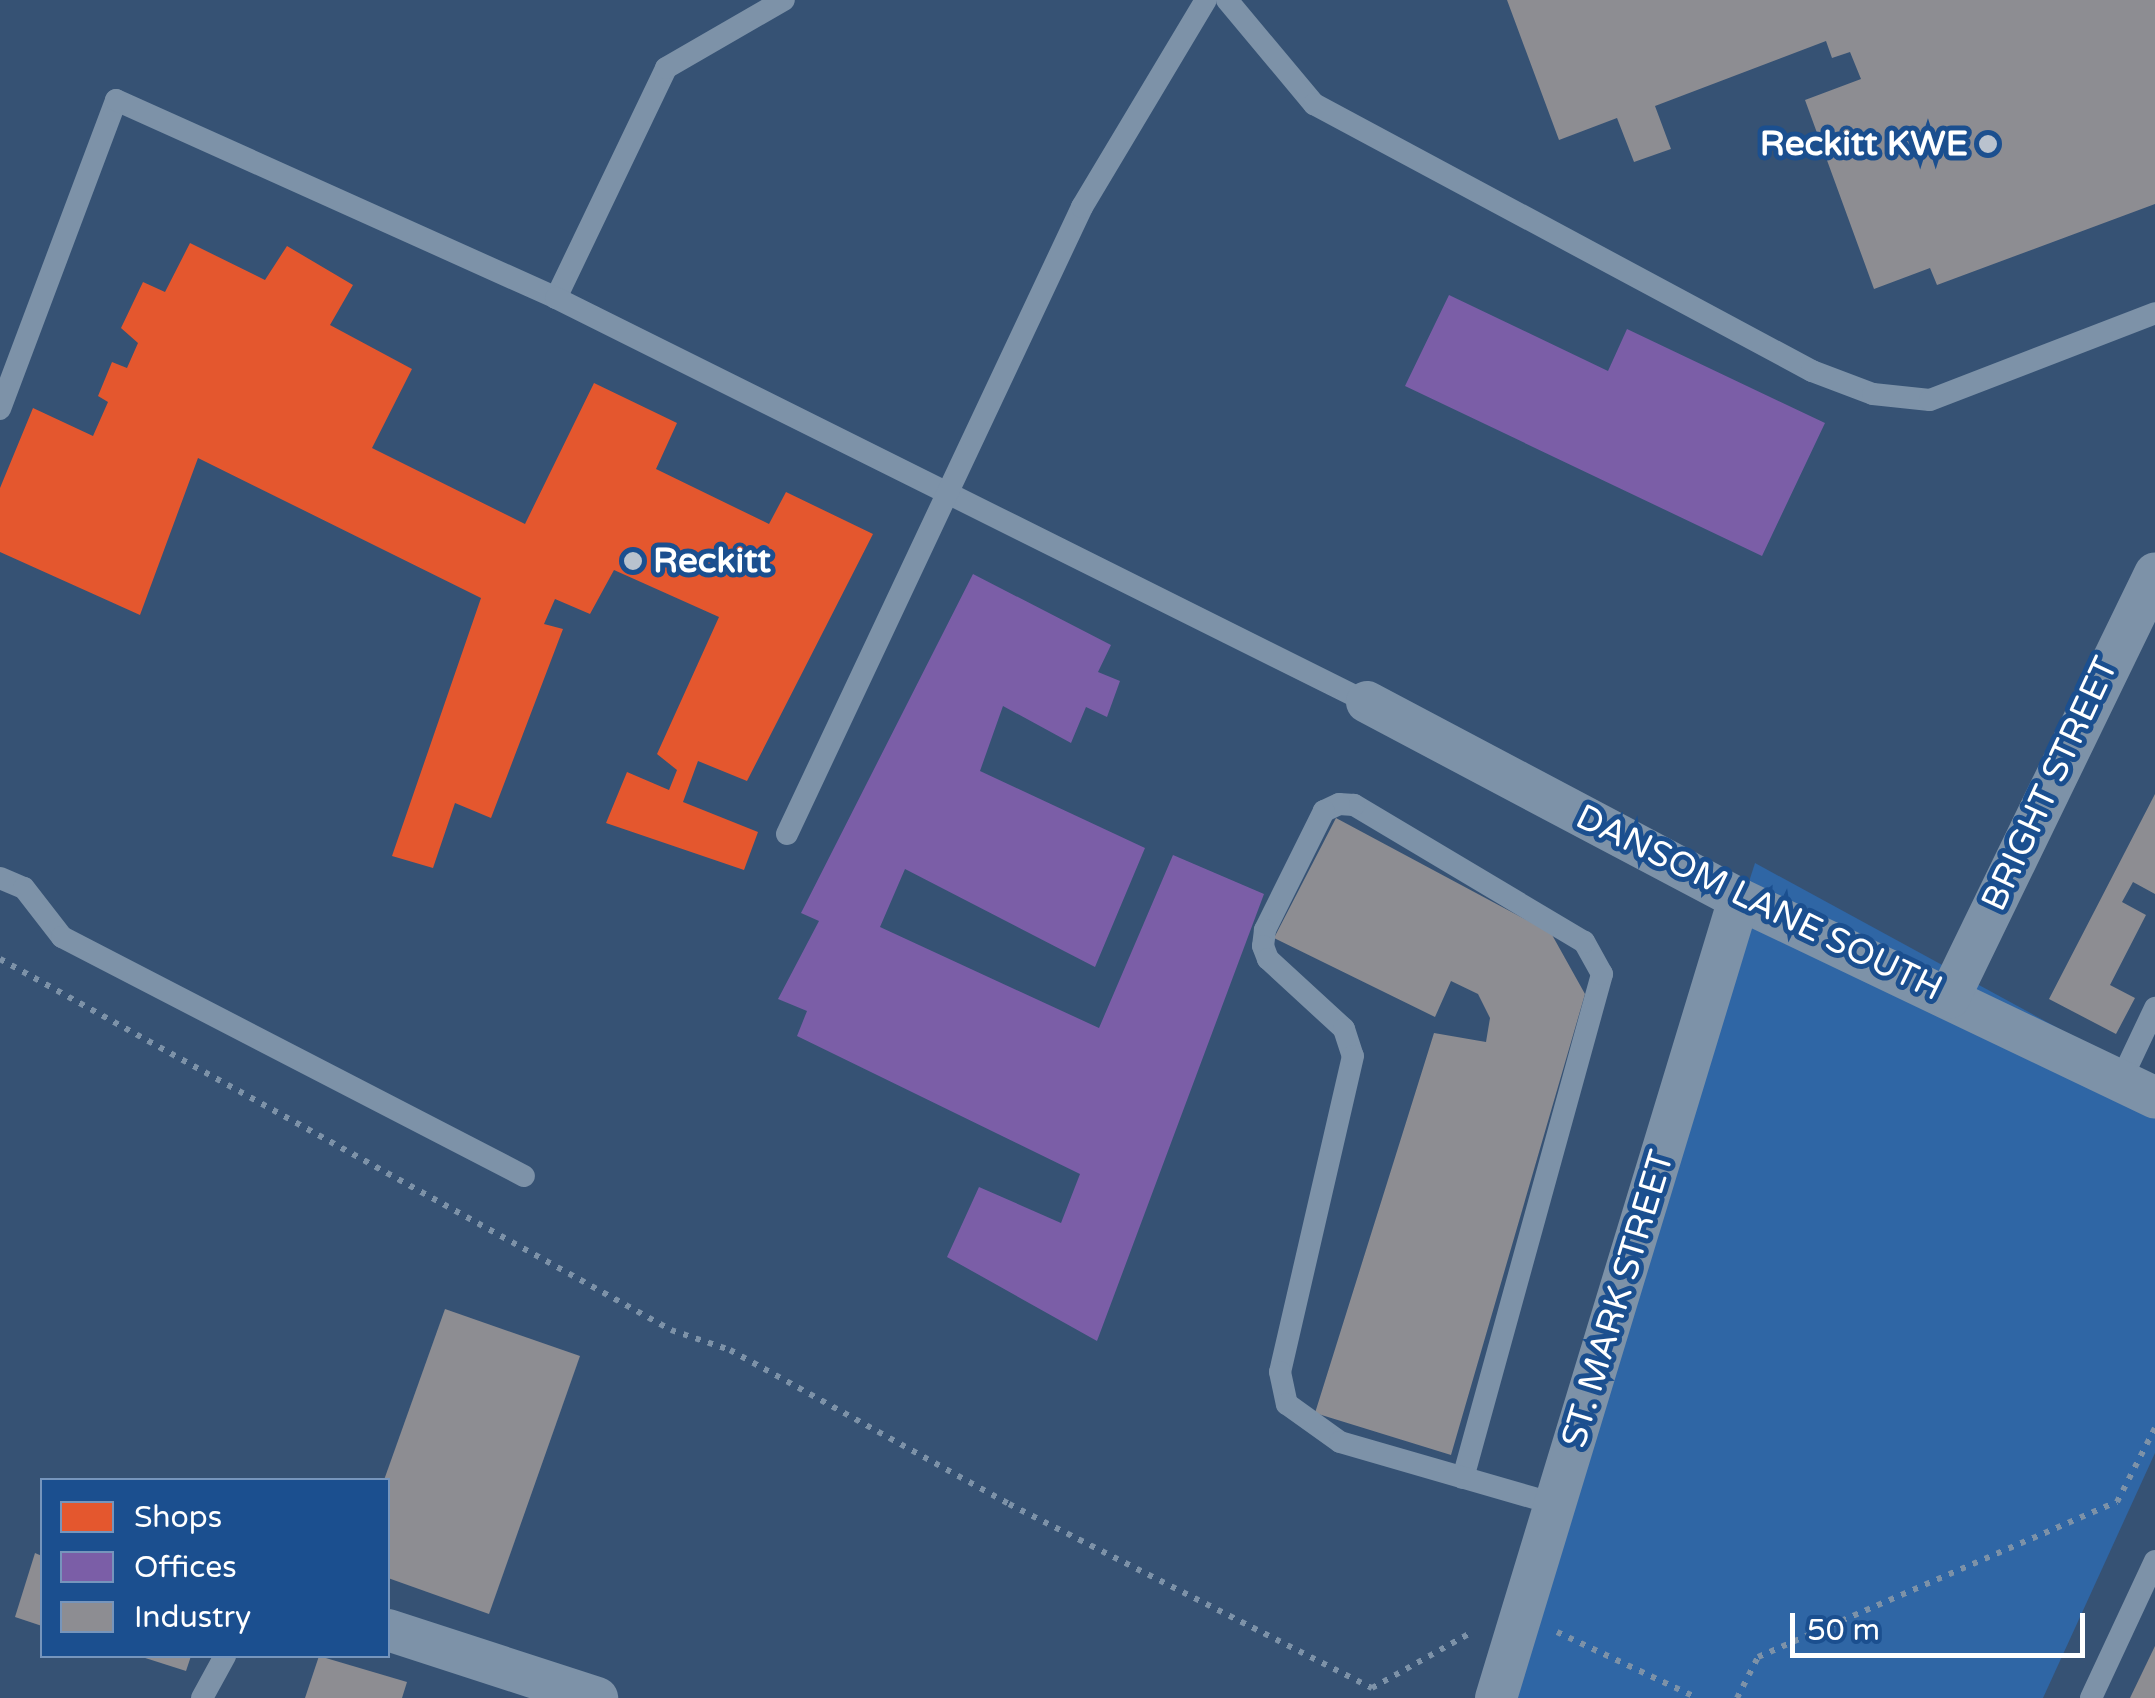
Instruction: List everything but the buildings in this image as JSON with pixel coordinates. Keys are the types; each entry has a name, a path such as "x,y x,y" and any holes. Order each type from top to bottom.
{"street":[{"name":"BRIGHT STREET","path":"1948,998 2155,573"},
{"name":"DANSOM LANE SOUTH","path":"1367,702 1739,899 2138,1090"},
{"name":"ST. MARK STREET","path":"1496,1698 1739,899"},
{"path":"390,1631 593,1697"}],"lane":[{"path":"556,298 666,68 784,0"},
{"path":"787,834 1082,207 1206,0"},
{"path":"1227,0 1314,104 1812,371 1873,394 1930,400 2155,314"},
{"path":"0,409 116,100 556,298 1367,702"},
{"path":"1464,1478 1602,974 1584,942 1354,805 1340,804 1324,811 1263,946 1268,959 1344,1029 1352,1056 1280,1372 1287,1404 1310,1426 1340,1442 1464,1478 1555,1504"},
{"path":"0,878 24,888 62,938 524,1176"},
{"path":"2138,1090 2155,1008"},
{"path":"2091,1698 2155,1561"},
{"path":"202,1698 224,1658"}],"path":[{"path":"0,960 670,1330 730,1350 1009,1504 1372,1688 1493,1620 1520,1616 1697,1698"},
{"path":"1737,1698 1758,1656 2117,1502 2155,1428"}],"shaded area":[{"path":"1755,863 2155,1081 2155,1453 2043,1698 1486,1698"}],"place":[{"name":"Reckitt KWE","path":"1988,144"},
{"name":"Reckitt","path":"633,561"}]}
